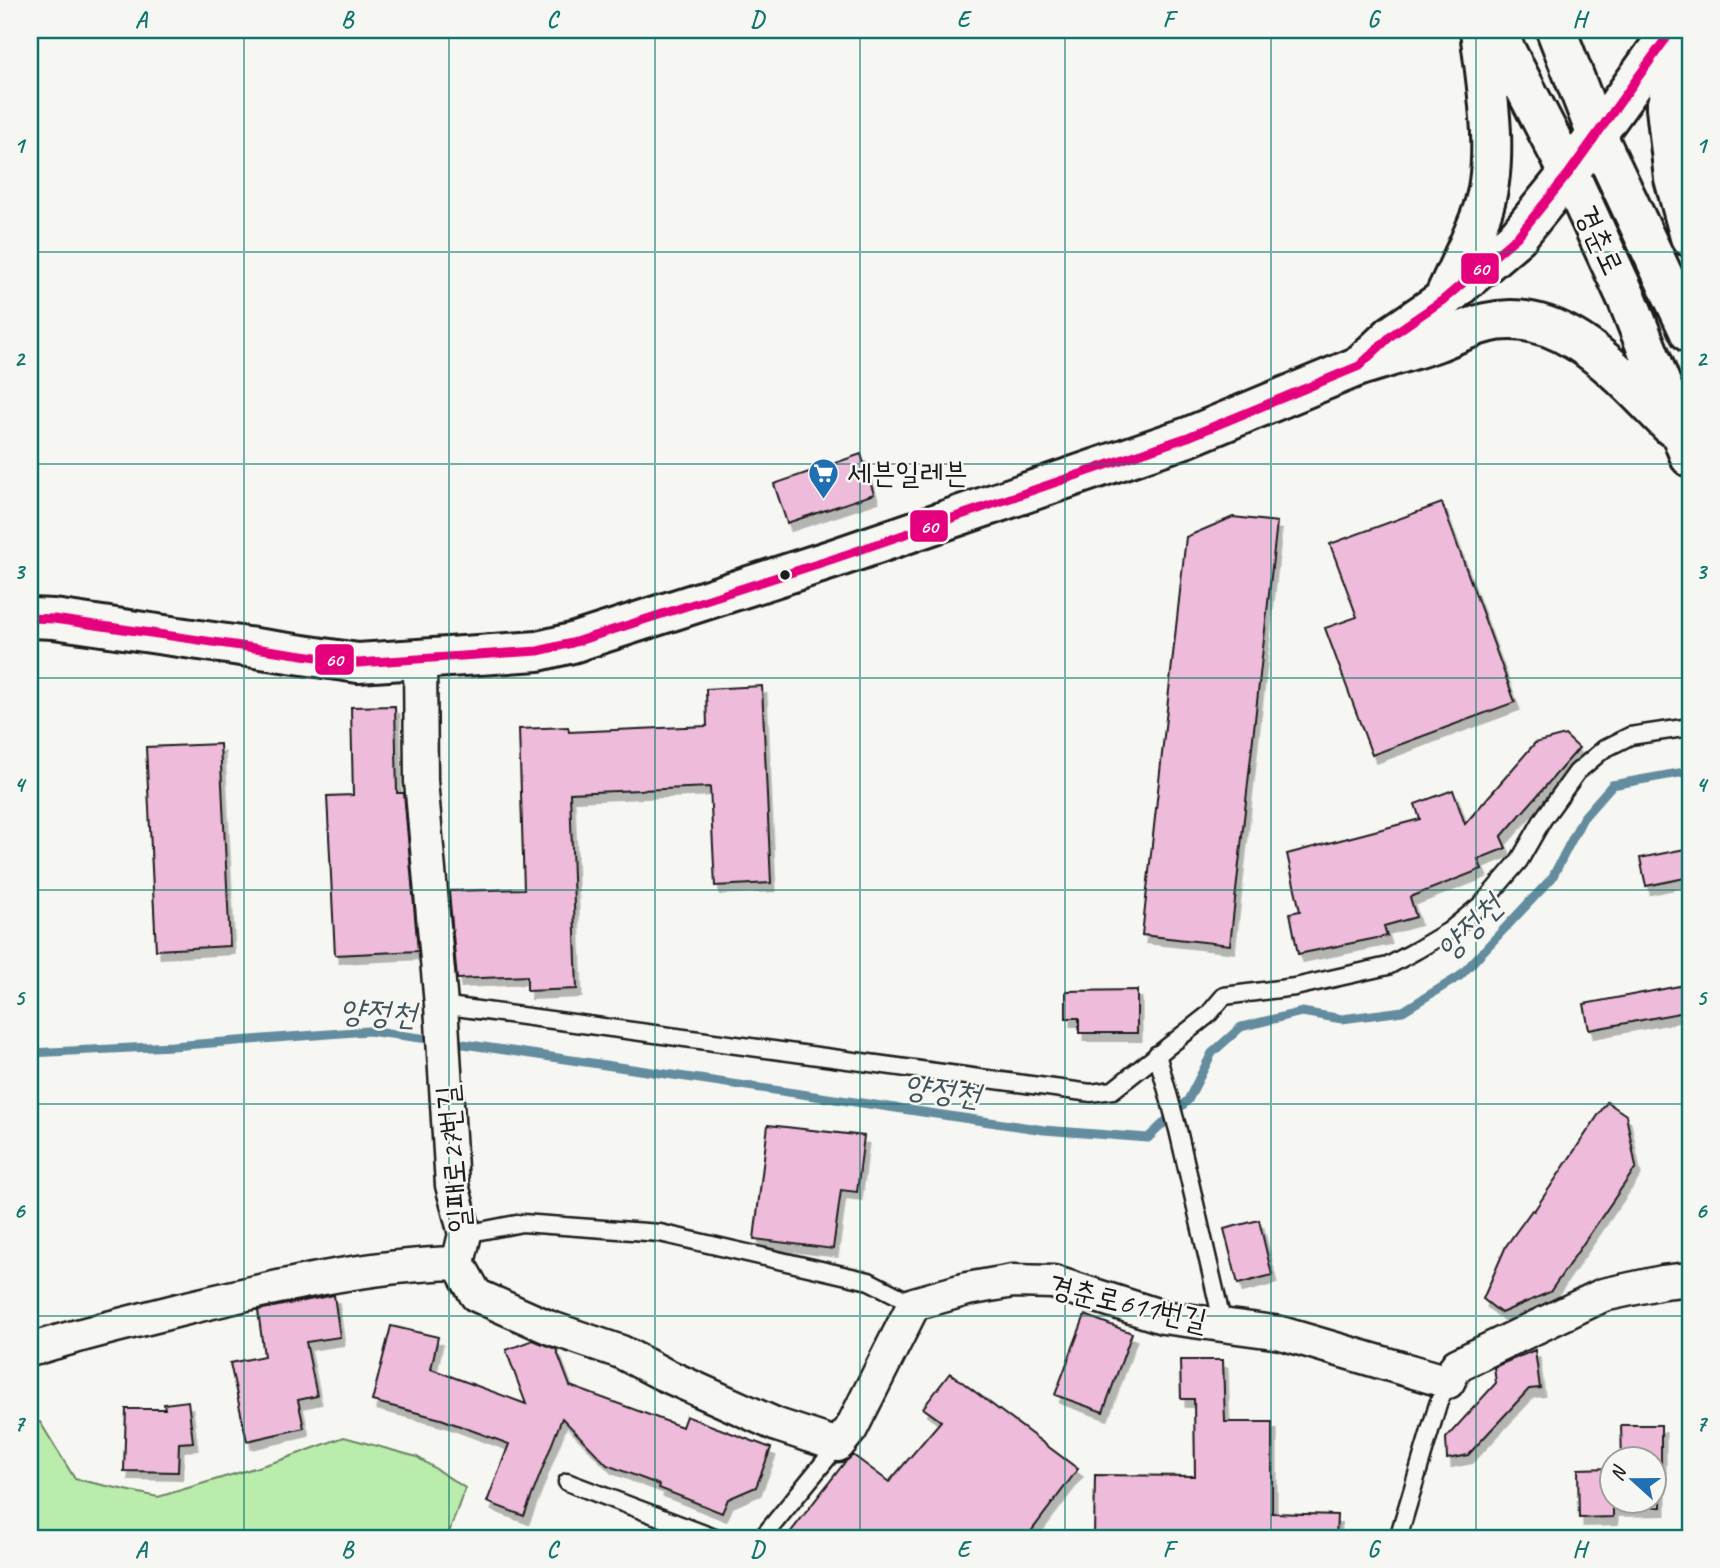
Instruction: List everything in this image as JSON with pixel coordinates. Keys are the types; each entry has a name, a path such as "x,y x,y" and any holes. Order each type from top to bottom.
{"street":[{"path":"1443,300 1483,210 1491,160 1490,117 1480,30"},
{"name":"경춘로","path":"1495,30 1569,173 1628,301 1686,447"},
{"name":"경춘로","path":"1556,30 1596,133 1690,333"},
{"path":"1359,366 1392,335 1443,300 1518,236 1569,173 1672,30"},
{"path":"1684,30 1666,108 1674,178 1690,237"},
{"path":"30,618 54,619 358,663 538,651 572,643 833,559 1188,437 1359,366 1487,323 1531,320 1566,334 1603,360 1686,447"},
{"name":"일패로27번길","path":"30,1350 250,1293 420,1264 461,1249 452,1185 442,1011 421,781 420,658"},
{"path":"461,1249 476,1295 548,1327 621,1352 663,1374 778,1425 838,1445 851,1429 914,1304"},
{"path":"1448,1382 1457,1365 1602,1295 1690,1279"},
{"name":"경춘로611번길","path":"914,1304 967,1289 1013,1281 1052,1282 1163,1317 1281,1333 1448,1382"}],"lane":[{"path":"442,1011 1091,1093 1113,1090 1158,1060 1208,1015 1224,996 1295,987 1388,967 1449,931 1482,904 1519,861 1577,772 1604,749 1630,736 1690,727"},
{"path":"1158,1060 1178,1130 1223,1325"},
{"path":"461,1249 522,1223 660,1233 869,1281 914,1304"},
{"path":"1398,1538 1438,1404 1448,1382"},
{"path":"762,1538 838,1445"},
{"path":"567,1482 715,1538"}],"green space":[{"path":"40,1422 75,1479 158,1497 281,1460 344,1437 417,1457 465,1488 447,1538 30,1538 30,1423"}],"building":[{"path":"861,454 874,494 787,523 774,484"},
{"path":"1442,503 1515,702 1372,755 1325,628 1357,617 1330,544"},
{"path":"1233,517 1277,522 1230,945 1142,935 1186,537"},
{"path":"762,686 771,883 715,886 710,787 570,793 577,989 527,991 527,976 457,979 449,891 524,889 519,729 568,727 569,732 707,726 706,689"},
{"path":"395,706 397,793 404,793 418,951 335,955 327,796 353,795 351,707"},
{"path":"1565,735 1579,748 1501,837 1506,848 1478,859 1482,869 1410,897 1416,917 1384,926 1387,936 1298,954 1290,913 1300,911 1287,854 1420,819 1415,804 1453,790 1465,824 1535,743"},
{"path":"220,744 230,946 156,950 146,747"},
{"path":"1690,848 1690,877 1646,886 1640,858"},
{"path":"1690,984 1690,1011 1589,1030 1584,1004"},
{"path":"1137,990 1137,1033 1079,1033 1079,1018 1066,1018 1066,991"},
{"path":"1607,1102 1626,1115 1636,1167 1550,1292 1501,1313 1483,1299 1506,1246 1532,1210 1534,1211"},
{"path":"768,1125 864,1136 857,1192 841,1190 833,1249 754,1239"},
{"path":"1259,1220 1272,1275 1238,1284 1224,1229"},
{"path":"334,1295 340,1337 306,1342 317,1396 298,1400 304,1428 247,1441 230,1363 264,1356 258,1310"},
{"path":"1085,1315 1132,1333 1103,1412 1055,1395"},
{"path":"391,1326 438,1337 431,1369 526,1404 506,1350 533,1340 556,1349 570,1386 682,1427 686,1416 771,1448 756,1487 728,1499 722,1513 607,1465 562,1418 524,1516 487,1502 509,1444 441,1419 372,1401"},
{"path":"1535,1350 1540,1388 1529,1389 1468,1455 1447,1459 1446,1438 1496,1383 1494,1367"},
{"path":"1180,1360 1223,1360 1225,1422 1272,1422 1272,1513 1337,1515 1336,1538 1094,1538 1095,1475 1195,1476 1194,1399 1181,1399"},
{"path":"950,1373 1078,1469 1026,1538 786,1538 853,1455 889,1482 941,1421 923,1408"},
{"path":"188,1401 193,1442 179,1443 178,1472 124,1471 126,1409 165,1409 164,1404"},
{"path":"1621,1425 1661,1425 1661,1446 1622,1446"},
{"path":"1598,1468 1598,1516 1613,1517 1579,1518 1578,1469"}],"waterway":[{"name":"양정천","path":"450,1042 1044,1130 1148,1138 1188,1100 1212,1053 1241,1027 1302,1012 1342,1019 1403,1011 1460,976 1552,878 1583,818 1612,785 1690,771"},
{"name":"양정천","path":"30,1053 172,1046 368,1031 436,1040"}],"transit line":[{"name":"60","path":"30,618 54,619 358,663 538,651 572,643 833,559 1188,437 1359,366 1392,335 1443,300 1518,236 1569,173 1672,30"}],"place":[{"name":"세븐일레븐","path":"824,500"}]}
